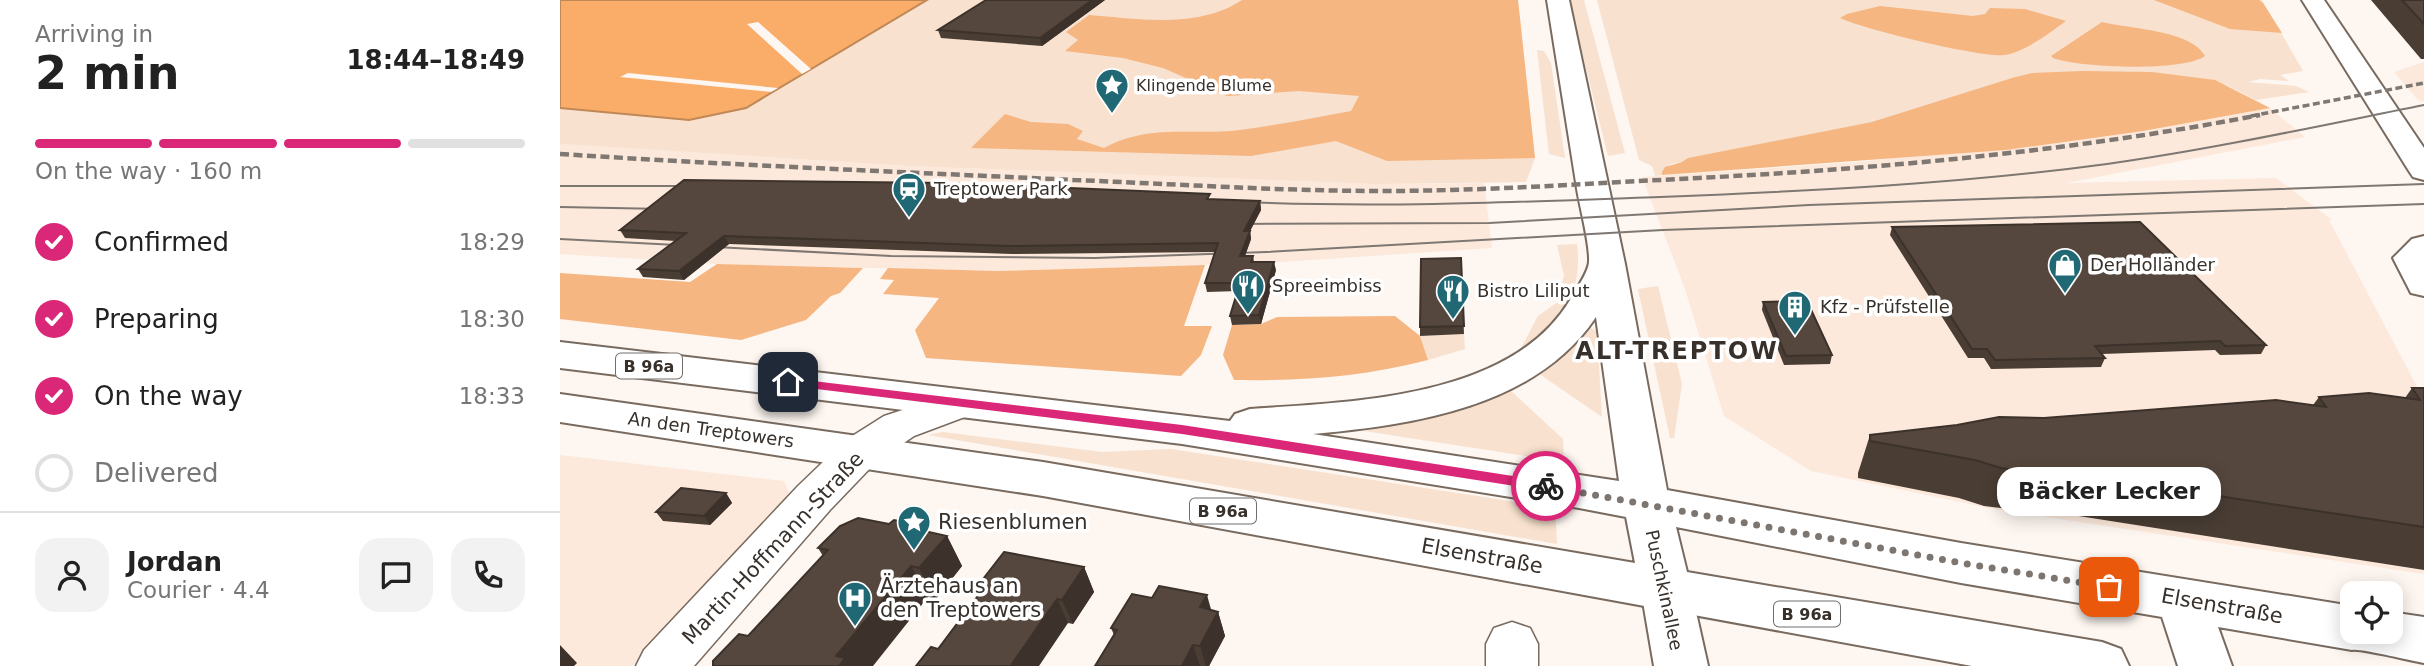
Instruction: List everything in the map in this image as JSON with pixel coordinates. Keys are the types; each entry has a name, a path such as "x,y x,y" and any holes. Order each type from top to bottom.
{"main road":[{"name":"Puschkinallee","path":"1558,0 1607,264 1645,503 1681,666"},
{"path":"2313,0 2424,171"},
{"path":"2424,246 2410,258 2424,285"},
{"name":"Elsenstraße","path":"1182,429 1342,418 1399,410 1441,399 1506,373 1558,340 1580,313 1607,264"},
{"name":"B 96a","path":"560,355 964,403"},
{"name":"Elsenstraße","path":"964,403 1182,429 1645,503 1961,563 2340,626"},
{"name":"An den Treptowers","path":"560,408 862,451"},
{"name":"Elsenstraße","path":"862,451 1044,479 2102,666"},
{"path":"2182,599 2205,666"},
{"path":"2403,636 2424,640"}],"street":[{"name":"Martin-Hoffmann-Straße","path":"662,666 814,498 862,451 899,426 964,403"}],"shaded area":[{"path":"560,0 927,0 746,108 689,120 560,108"},
{"name":"Treptower Park","path":"927,0 1518,0 1535,158 1526,182 1376,184 910,166 560,144 560,108 689,120 771,92"},
{"path":"1242,0 1518,0 1535,158 1387,161 1336,141 1251,156 971,148 1005,114 1031,122 1068,124 1083,131 1077,139 1104,148 1138,135 1240,130 1351,111 1359,96 1299,91 1227,96 1163,68 1123,58 1065,51 1078,40 1066,32 1089,15 1148,20 1188,19 1225,9"},
{"path":"1569,0 1584,0 1625,153 1608,156"},
{"path":"1597,0 2262,0 2303,71 2280,75 2289,81 2260,79 2248,82 2296,86 2309,92 2256,100 2226,85 1682,162 1671,164 1662,175 1655,176 1652,166 1639,160"},
{"path":"2154,0 2259,0 2282,33 2230,29"},
{"path":"1880,6 1973,16 1985,14 1990,8 2025,9 2066,21 2028,46 2004,55 1991,55 1922,42 1840,18"},
{"path":"2102,22 2174,36 2198,47 2205,56 2176,64 2130,67 2085,64 2051,56"},
{"path":"1537,50 1544,51 1551,63 1565,158 1549,154"},
{"path":"2424,62 2424,102 2418,100 2394,72"},
{"path":"2152,72 2215,80 2270,108 2143,131 2006,150 1662,175 1665,167 1688,158 1872,122 2032,73"},
{"path":"2270,108 2305,137 2066,183 2276,178 2332,220 2329,220 2424,400 2424,574 1994,509 1811,471 1724,416 1684,286 1642,177 1858,162 2143,131"},
{"path":"560,144 909,166 1376,184 1484,183 1492,248 1266,263 997,271 717,264 560,254"},
{"path":"1577,244 1577,278 1567,306 1547,329 1520,350 1538,316 1558,302 1564,275 1557,245"},
{"path":"717,264 863,268 840,293 831,296 806,320 741,340 560,319 560,273 690,282"},
{"path":"1205,265 1184,326 1212,326 1201,355 1181,376 926,358 915,330 939,298 883,294 894,280 880,279 888,268 997,271"},
{"path":"1658,286 1682,384 1674,438 1670,438 1638,289"},
{"path":"1395,316 1420,336 1428,360 1332,377 1234,380 1223,355 1232,325 1261,324 1277,317"},
{"path":"1591,328 1597,331 1602,417 1538,373"},
{"path":"1464,334 1465,349 1428,360 1420,336"},
{"path":"1510,390 1563,439 1564,462 1364,431 1444,414"},
{"path":"943,432 1102,452 1171,449 1555,508 1557,544 928,435"},
{"path":"560,455 784,481 792,499 649,657 631,666 560,666"}],"pier":[{"path":"758,22 811,69 802,74 747,24"},
{"path":"628,73 778,88 771,92 620,77"}],"building":[{"path":"986,0 1092,0 1040,38 938,30"},
{"path":"2402,0 2424,0 2424,24"},
{"path":"684,180 948,183 1210,194 1207,199 1260,201 1244,231 1250,231 1240,256 1253,256 1251,262 1274,262 1259,315 1230,316 1240,283 1205,283 1218,243 1009,246 724,236 679,271 638,269 686,233 620,230"},
{"name":"Der Holländer","path":"2140,222 2266,345 2225,346 2220,341 2095,346 2105,358 1995,360 1987,349 1972,349 1892,227"},
{"path":"1461,258 1464,326 1420,327 1421,259"},
{"name":"Kfz - Prüfstelle","path":"1807,301 1832,355 1786,356 1763,302"},
{"path":"2412,388 2424,388 2424,527 2072,474 2001,468 1975,460 1870,441 1870,435 1957,425 1999,417 2044,418 2276,400 2326,407 2319,397 2369,393 2420,400"},
{"path":"681,488 726,493 704,516 656,512"},
{"path":"858,518 889,524 894,520 924,526 920,530 947,536 919,568 911,566 836,656 845,658 839,666 713,666 713,661 739,634 748,636 828,550 818,548 840,526"},
{"path":"1004,552 1084,567 1062,600 1057,599 1012,664 1020,666 916,666 931,647 938,649 986,585 980,583"},
{"path":"1159,586 1207,595 1200,607 1218,612 1200,646 1193,645 1182,666 1095,666 1117,630 1111,628 1132,594 1152,598"}],"tram line":[{"path":"1242,202 1503,202 1772,192 1940,182 2147,158 2424,105"},
{"path":"1235,224 1489,223 1809,205 2424,184"},
{"path":"560,186 696,186"},
{"path":"560,239 891,256 1095,258 1266,252 1663,230 2424,204"},
{"path":"560,207 665,209"}],"railway":[{"path":"2251,116 2424,83"},
{"path":"560,154 1228,187 1422,191 1699,178 1911,163 2120,139 2260,115"}],"way so far":[{"path":"1546,486 1961,563 2109,587"}],"place":[{"name":"Klingende Blume","path":"1112,115"},
{"name":"Treptower Park","path":"909,219"},
{"name":"Der Holländer","path":"2065,295"},
{"name":"Spreeimbiss","path":"1248,316"},
{"name":"Bistro Liliput","path":"1453,321"},
{"name":"Kfz - Prüfstelle","path":"1795,337"},
{"name":"Riesenblumen","path":"914,552"},
{"name":"Bäcker Lecker","path":"2109,587"},
{"name":"Ärztehaus an den Treptowers","path":"855,628"}],"district":[{"name":"ALT-TREPTOW","path":"1677,351"}],"route":[{"path":"788,382 1182,429 1546,486"}]}
